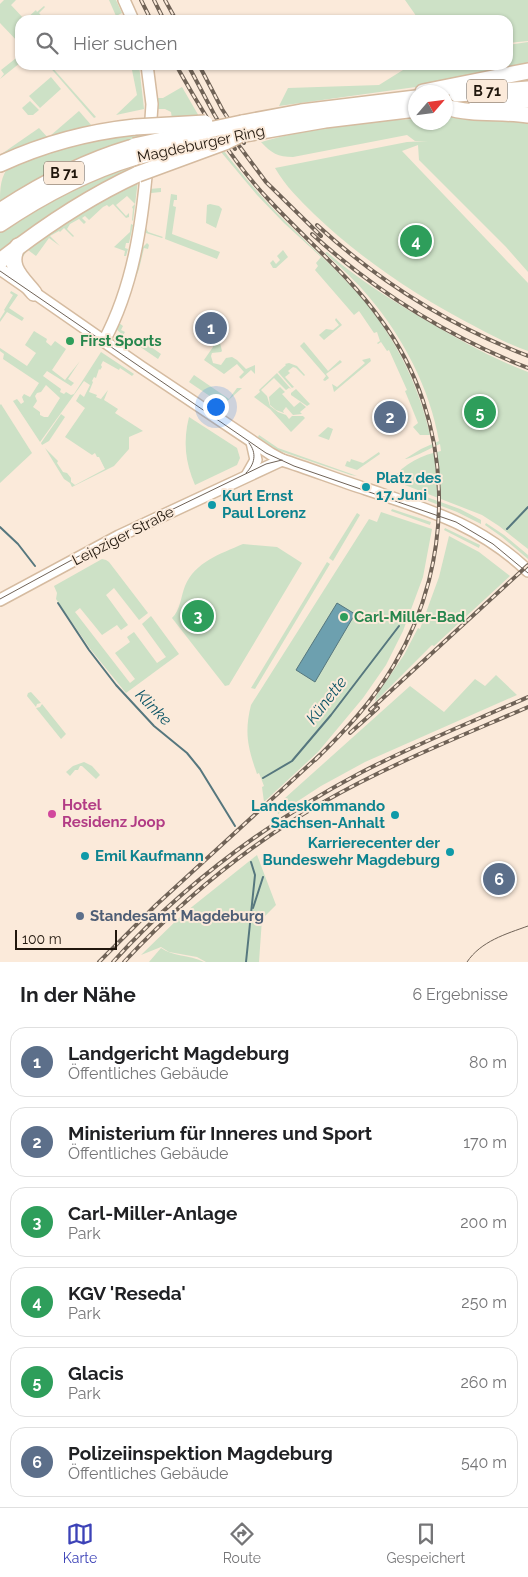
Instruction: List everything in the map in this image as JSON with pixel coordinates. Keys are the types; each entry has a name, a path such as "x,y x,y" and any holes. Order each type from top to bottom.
{"highway":[{"path":"453,86 528,71"},
{"name":"B 71","path":"453,94 528,89"},
{"name":"B 71","path":"453,105 528,100"},
{"name":"Magdeburger Ring","path":"1,219 39,187 74,168 135,152 240,129 408,101"},
{"path":"453,109 462,112 528,115"},
{"path":"0,164 36,149 100,131 177,124 240,129"},
{"path":"0,261 58,218 105,190 138,174 225,142 240,129"},
{"path":"18,246 14,256 14,265 34,293"}],"main road":[{"path":"124,0 131,15"},
{"path":"104,341 127,284 139,236 152,114 148,70"},
{"path":"0,269 252,442 282,460 468,526 500,547 528,571"},
{"path":"248,474 256,460 252,442"},
{"name":"Leipziger Straße","path":"0,600 112,540 248,474 282,460"}],"green space":[{"path":"4,0 16,0 11,5 20,15 15,15 15,39 0,23 0,4"},
{"path":"109,0 116,0 122,13 116,15"},
{"path":"405,0 528,0 528,41 513,42 513,15 416,15"},
{"path":"44,6 39,13 41,15 30,15"},
{"path":"528,42 528,67 466,80 430,85 408,85 408,88 279,106 288,88 379,85 403,70 513,70 513,44"},
{"path":"15,59 15,67 0,79 4,74 1,70"},
{"path":"52,70 54,70 96,117 94,118"},
{"path":"132,70 140,70 144,109 116,115 137,95"},
{"path":"51,77 61,89 40,108 29,96"},
{"path":"182,87 200,118 172,119 171,112 165,109 157,109 156,98 163,98"},
{"path":"30,101 39,110 33,115 28,115 22,108"},
{"path":"79,111 92,126 51,138 50,136"},
{"path":"453,116 528,119 528,272 506,247 419,160 418,145 402,151 528,283 528,351 454,315 412,290 371,262 314,214 288,187 275,168 407,142 428,141 415,141 407,135 293,157 275,154 261,142 299,133 376,121 408,119 408,130 453,130"},
{"path":"39,128 49,139 0,160 0,155"},
{"path":"143,130 142,138 0,204 1,187 5,173 11,164 20,159 73,144"},
{"path":"224,151 286,222 347,282 366,303 388,333 406,365 420,399 430,435 420,435 413,427 418,423 405,391 407,390 389,350 387,351 381,342 377,343 380,341 377,332 374,333 359,311 354,315 315,270 318,266 316,263 321,257 257,195 221,152"},
{"path":"139,161 138,169 0,255 0,232 50,199"},
{"path":"138,180 133,221 132,207 135,204 127,196 116,205 126,216 129,213 129,217 126,218 113,204 109,207 107,205 89,220 85,216 82,218 86,222 84,224 79,219 70,224 67,229 73,237 64,228 50,236 60,246 49,238 36,256 28,250 20,260 23,263 21,265 17,257 49,230"},
{"path":"161,188 161,192 151,193 146,228 148,232 162,238 146,233 144,228 149,189"},
{"path":"171,194 177,195 177,200 174,200 173,206 176,207 172,234 220,252 217,259 165,239"},
{"path":"207,205 219,206 222,209 216,228 206,223"},
{"path":"131,224 133,225 129,243 126,243 125,248 128,249 126,256 124,256 125,251 114,247 130,232"},
{"path":"147,243 149,245 148,249 144,248 139,269 119,323 123,326 121,330 125,332 123,335 116,329 140,250"},
{"path":"283,250 288,257 276,268 273,268 270,263 273,260 276,264 280,260 277,256"},
{"path":"327,252 361,279 409,310 474,347 528,372 528,549 482,515 392,480 408,464 441,451 440,444 405,459 439,441 435,422 422,383 404,346 364,291 325,253"},
{"path":"11,291 18,295 9,308 24,318 22,321 7,312 0,322 4,310 13,295 10,293"},
{"path":"336,318 342,325 324,340 319,335 326,329 333,330 339,325 335,320"},
{"path":"34,331 47,339 46,342 51,346 55,341 66,349 52,370 65,380 80,361 68,379 74,383 71,386 47,371 43,376 61,389 60,392 64,394 66,392 71,395 74,394 101,352 134,374 132,376 120,368 119,370 103,361 96,378 94,377 92,381 89,392 101,399 108,390 104,400 118,409 115,413 143,431 129,437 129,449 114,466 72,487 64,479 45,448 58,461 57,463 63,472 67,473 71,478 71,482 75,485 105,469 95,453 92,455 65,437 85,408 76,401 80,394 84,397 90,385 84,381 40,442 13,401 17,399 21,404 24,402 22,397 24,394 30,397 39,383 3,359 4,354 0,351 0,348 27,366 36,353 25,345","holes":["46,385 60,398 48,417 40,415 40,412 33,407 37,401 35,396"]},
{"path":"218,335 222,351 212,353 213,363 221,365 226,358 232,357 246,369 255,365 255,374 251,370 241,379 239,377 244,372 237,364 224,374 204,360 213,347 212,337"},
{"path":"137,337 161,354 158,359 133,342"},
{"path":"304,342 328,371 340,360 342,362 326,374 329,378 325,381 323,380 326,376 300,346"},
{"path":"370,358 371,361 334,392 332,384 337,387 365,363 362,360"},
{"path":"289,363 297,366 305,375 293,367 288,371 290,373 285,377 294,387 292,388 278,372 285,364"},
{"path":"277,373 291,389 286,390 274,378 261,390 267,396 270,406 286,415 289,419 292,416 303,416 305,418 291,432 270,409 254,397"},
{"path":"194,375 229,399 237,388 242,388 223,405 189,382"},
{"path":"280,387 285,392 282,394 294,407 300,402 306,407 300,412 302,414 293,415 286,407 283,411 284,413 270,405 269,397"},
{"path":"296,389 310,404 307,406 291,395"},
{"path":"0,405 32,453 0,483"},
{"path":"61,414 65,417 49,441 42,445 41,443"},
{"path":"189,417 237,448 240,458 237,465 195,485 186,451"},
{"path":"328,427 333,429 329,440 318,436"},
{"path":"259,435 278,448 357,476 277,450 258,437"},
{"path":"379,452 380,454 357,470 345,466 347,461 350,462 351,459 363,463"},
{"path":"407,490 460,509 481,520 481,524 457,512 405,492"},
{"path":"392,509 431,522 430,525 391,511"},
{"name":"Carl-Miller-Bad","path":"381,512 432,529 423,577 403,631 386,665 363,698 318,752 264,802 262,787 264,786 259,773 257,774 248,740 247,732 251,705 369,519 377,522"},
{"path":"357,513 360,515 333,561 329,558"},
{"path":"486,523 528,555 528,559 485,525"},
{"path":"445,528 480,545 479,548 444,530"},
{"path":"449,536 479,552 510,576 434,646 432,645 375,702 376,696 404,655 418,628 420,629 439,577"},
{"path":"243,544 277,547 302,563 229,685 225,686 172,618 179,607 185,586 195,571 209,560"},
{"path":"102,559 109,562 148,613 139,620 114,588 106,595 128,625 121,630 117,625 102,635 80,608 75,612 130,683 135,679 115,653 130,642 127,637 134,632 157,663 166,657 142,624 151,616 179,654 126,693 91,650 56,599 57,593 54,586"},
{"path":"327,562 330,564 255,689 251,688"},
{"path":"496,675 517,695 365,762 321,786 278,814 275,807 410,686 444,712 475,679 485,686"},
{"path":"31,692 41,703 37,704 36,707 27,696"},
{"path":"42,704 66,734 61,739 36,708"},
{"path":"84,762 92,766 100,775 96,779 82,766 70,776 66,772 73,766"},
{"path":"257,855 276,905 262,919 259,962 206,962 197,957 169,952 161,947 141,955 183,914"},
{"path":"161,948 171,953 204,962 149,962"}],"water":[{"path":"337,603 355,614 315,682 296,670"}],"waterway":[{"name":"Künette","path":"507,529 528,507"},
{"name":"Klinke","path":"0,527 18,544 35,566"},
{"name":"Klinke","path":"58,603 89,650 116,685 154,726 187,753 200,769 235,826"},
{"name":"Künette","path":"263,778 292,761 331,715 399,626"},
{"name":"Klinke","path":"246,962 255,875 251,862"},
{"name":"Künette","path":"253,908 263,877"}],"tram line":[{"path":"0,271 266,453 294,466 456,522 493,544 528,573"},
{"path":"246,473 254,458 252,447 249,443"},
{"path":"0,599 103,543 266,464 282,460"},
{"path":"467,962 487,943 528,926"}],"railway":[{"path":"141,0 148,15"},
{"path":"154,0 162,15"},
{"path":"165,0 173,15"},
{"path":"179,70 207,118 242,169 283,215 355,288 381,320 405,359 423,401 434,445 439,490 437,536 429,580 415,624 394,665 377,691 348,727 315,760"},
{"path":"191,70 235,149"},
{"path":"202,70 222,109 244,143"},
{"path":"234,139 266,182 321,236"},
{"path":"317,225 365,265 416,300 471,331 528,356"},
{"path":"312,234 361,275 414,311 470,342 528,368"},
{"path":"370,710 528,565"},
{"path":"113,962 140,933 198,881 229,856 294,811 382,762 528,697"},
{"path":"124,962 169,917 217,875 242,855 295,819 372,776 528,707"},
{"path":"350,733 378,708"},
{"path":"99,962 156,905 320,755"}],"place":[{"name":"KGV 'Reseda'","path":"416,241"},
{"name":"Landgericht Magdeburg","path":"211,328"},
{"name":"First Sports","path":"70,341"},
{"name":"Glacis","path":"480,412"},
{"name":"Ministerium für Inneres und Sport","path":"390,417"},
{"name":"Platz des 17. Juni","path":"366,487"},
{"name":"Kurt Ernst Paul Lorenz","path":"212,505"},
{"name":"Carl-Miller-Anlage","path":"198,616"},
{"name":"Carl-Miller-Bad","path":"344,617"},
{"name":"Hotel Residenz Joop","path":"52,814"},
{"name":"Landeskommando Sachsen-Anhalt","path":"395,815"},
{"name":"Karrierecenter der Bundeswehr Magdeburg","path":"450,852"},
{"name":"Emil Kaufmann","path":"85,856"},
{"name":"Polizeiinspektion Magdeburg","path":"499,879"},
{"name":"Standesamt Magdeburg","path":"80,916"}]}
